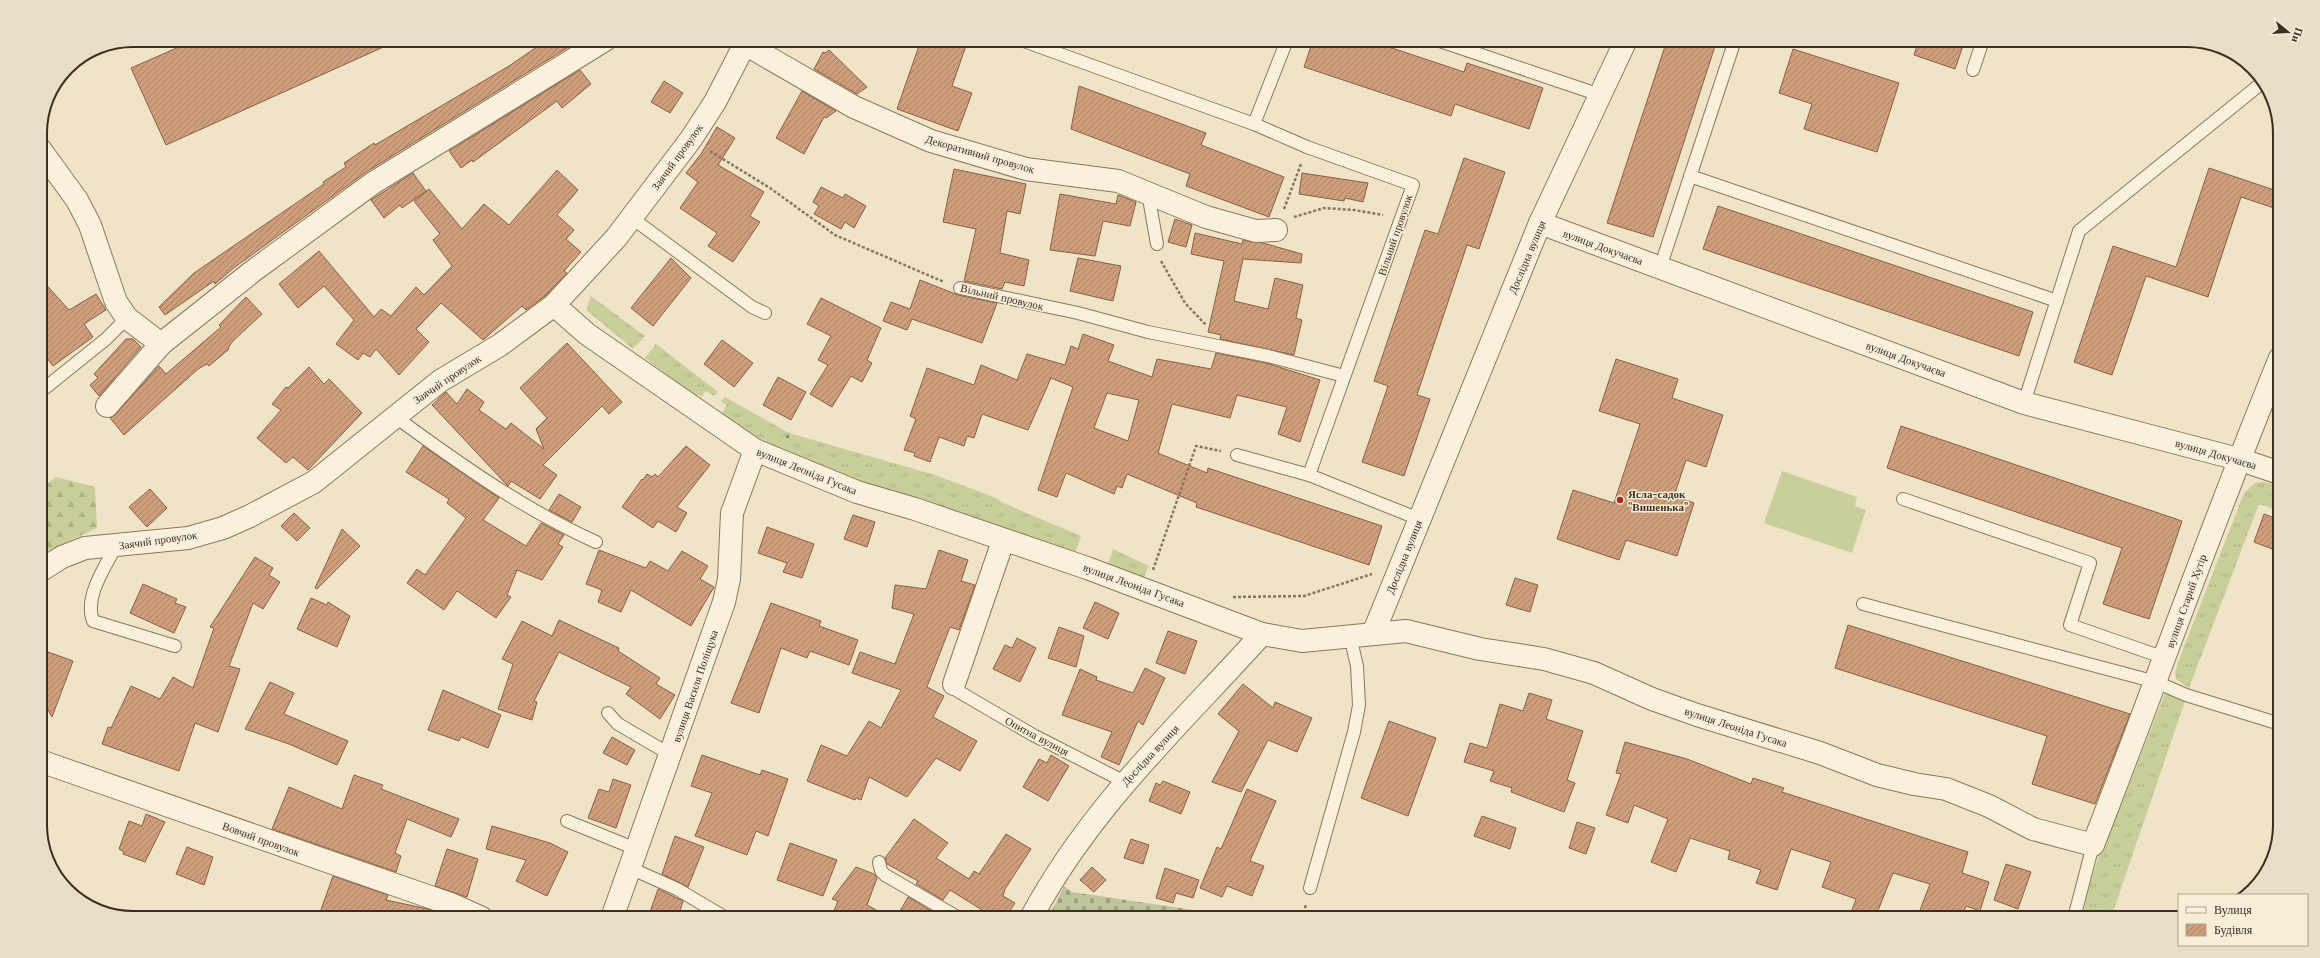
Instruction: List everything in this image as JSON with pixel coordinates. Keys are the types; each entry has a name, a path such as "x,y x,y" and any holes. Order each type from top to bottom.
{"street":[{"path":"107,406 161,344 253,271 373,183 594,47"},
{"name":"Заячий провулок","path":"47,567 62,557 85,548 188,538 223,528 250,516 314,482 394,416 440,381 500,345 554,305 632,218 691,139 715,102 743,47"},
{"name":"Декоративний провулок","path":"754,47 854,107 931,141 1010,165 1042,172 1118,181 1148,193 1183,210 1212,219 1256,231 1276,230"},
{"name":"Дослідна вулиця","path":"1373,634 1540,223 1623,47"},
{"path":"47,159 77,200 90,225 116,302 127,318 161,344"},
{"name":"вулиця Докучаєва","path":"1540,223 2024,403 2238,459 2273,471"},
{"name":"вулиця Леоніда Гусака","path":"554,305 588,334 755,450 857,492 915,509 1146,590 1262,634"},
{"name":"вулиця Старий Хутір","path":"2093,845 2156,682 2238,459 2273,375"},
{"name":"вулиця Василя Поліщука","path":"614,911 727,590 732,513 755,450"},
{"path":"954,684 1003,541"},
{"name":"вулиця Леоніда Гусака","path":"1373,634 1406,630 1480,649 1544,659 1586,670 1697,715 1805,749 1899,781 1946,789 1989,806 2033,829 2093,845"},
{"path":"1262,634 1302,640 1373,634"},
{"name":"Дослідна вулиця","path":"1035,911 1046,890 1081,836 1125,782 1262,634"},
{"name":"Вовчий провулок","path":"47,763 453,905 466,911"}],"lane":[{"name":"Вільний провулок","path":"1040,47 1254,124 1307,147 1413,185 1309,474"},
{"path":"1254,124 1284,47"},
{"path":"1458,47 1600,95"},
{"path":"1660,268 1733,47"},
{"path":"1973,70 1981,47"},
{"path":"2024,403 2079,231 2258,86"},
{"path":"1690,176 2056,301"},
{"path":"1148,193 1157,244"},
{"path":"632,218 752,307 765,313"},
{"name":"Вільний провулок","path":"960,288 1078,313 1154,333 1268,356 1344,376"},
{"path":"47,386 106,339 127,318"},
{"path":"394,416 500,491 569,530 596,542"},
{"path":"1238,455 1309,474 1419,519"},
{"path":"1903,500 2090,564 2070,625 2165,658"},
{"path":"116,546 94,592 90,614 93,621 175,646"},
{"path":"1863,604 2156,682 2186,695 2273,722"},
{"path":"1310,888 1354,732 1359,705 1357,666 1350,636"},
{"name":"Опитна вулиця","path":"954,684 956,690 1000,716 1125,782"},
{"path":"608,713 618,724 670,754"},
{"path":"567,821 633,858 677,889 714,911"},
{"path":"2076,911 2093,845"},
{"path":"879,862 881,871 885,875 947,911"}],"path":[{"name":"Вільний провулок","path":"691,139 770,188 846,241 960,288"},
{"path":"1276,230 1307,147"},
{"path":"1276,230 1293,218 1324,208 1354,210 1401,218"},
{"path":"1157,244 1160,260 1185,303 1209,328"},
{"path":"1146,590 1196,446 1238,455"},
{"path":"1225,597 1304,596 1370,576 1376,571"}],"green space":[{"path":"591,296 645,336 633,349 586,310"},
{"path":"656,344 718,392 714,396 706,391 701,397 698,395 696,397 645,358"},
{"path":"725,397 789,433 935,475 998,499 1001,502 1081,536 1075,553 938,511 847,479 803,460 761,439 721,415 727,405 721,401"},
{"path":"1782,471 1857,497 1855,506 1866,510 1852,553 1764,523"},
{"path":"56,477 95,487 97,528 47,552 47,484"},
{"path":"2263,482 2273,484 2273,509 2259,504 2189,688 2176,679 2175,672 2244,493 2255,483"},
{"path":"1113,549 1149,566 1143,579 1107,566"},
{"path":"2168,694 2185,701 2113,911 2084,911 2090,883 2105,838 2123,801 2164,695"},
{"path":"1064,886 1072,892 1201,911 1052,911"}],"building":[{"path":"179,47 383,47 166,145 131,68"},
{"path":"537,47 569,47 366,172 235,267 215,284 214,281 165,315 159,307 194,273 324,184 323,182 346,167 344,163 374,143 375,145 509,66"},
{"path":"919,47 966,47 952,86 972,93 958,131 897,109"},
{"path":"1311,47 1389,47 1464,72 1467,63 1543,88 1529,129 1455,104 1451,116 1304,67"},
{"path":"1665,47 1715,47 1653,237 1607,223"},
{"path":"1917,47 1963,47 1955,69 1914,55"},
{"path":"1793,49 1899,83 1877,152 1804,129 1812,104 1779,93"},
{"path":"829,50 867,87 857,94 814,69 823,52 825,53"},
{"path":"580,70 591,84 562,108 557,101 473,162 472,160 461,168 449,151"},
{"path":"664,81 683,93 670,113 651,102"},
{"path":"1079,86 1206,133 1201,145 1284,177 1269,217 1186,186 1190,174 1071,129"},
{"path":"802,91 836,111 826,118 824,117 804,154 776,138"},
{"path":"717,127 735,138 718,165 764,192 750,216 760,222 733,262 708,246 717,233 680,208 698,182 686,173 701,154"},
{"path":"1464,158 1505,172 1479,249 1467,245 1417,395 1430,399 1404,476 1362,462 1388,386 1374,381 1425,230 1438,234"},
{"path":"2209,168 2273,190 2273,208 2241,197 2208,297 2146,276 2112,375 2074,362 2113,246 2176,267"},
{"path":"954,169 1026,184 1020,214 1007,211 1000,253 1029,260 1024,286 1005,282 1002,289 964,281 976,229 943,222"},
{"path":"557,170 578,190 557,215 574,230 566,239 581,252 564,271 567,273 546,295 526,310 522,306 483,340 441,303 416,329 429,342 399,375 376,349 370,357 363,353 358,360 336,344 354,320 324,286 298,308 279,284 319,251 374,317 381,309 391,316 416,287 424,295 452,266 433,240 440,234 414,201 429,189 462,229 484,204 509,225"},
{"path":"413,173 426,191 402,208 400,205 384,218 371,200"},
{"path":"1302,173 1368,183 1363,202 1345,198 1344,201 1299,194"},
{"path":"821,187 843,198 845,194 866,206 854,228 845,222 841,229 814,214 819,206 813,202"},
{"path":"1060,194 1116,204 1118,195 1136,202 1130,226 1103,221 1095,256 1050,250"},
{"path":"1718,206 2033,312 2019,356 1703,249"},
{"path":"1175,219 1192,225 1186,247 1168,242"},
{"path":"1195,233 1242,244 1243,240 1263,243 1302,254 1301,263 1243,259 1234,301 1268,309 1275,278 1303,285 1296,318 1302,320 1294,355 1220,339 1221,335 1208,332 1224,261 1191,254"},
{"path":"671,258 691,278 653,326 631,308"},
{"path":"1078,258 1121,266 1113,301 1070,291"},
{"path":"920,280 958,295 997,303 982,343 912,319 907,330 883,321 891,302 910,309"},
{"path":"47,286 69,310 96,294 106,310 84,324 93,337 53,366 47,358"},
{"path":"246,297 262,314 233,341 228,348 229,349 209,366 207,364 198,369 124,435 110,418 116,414 159,366 166,374 221,327 219,325"},
{"path":"821,298 881,328 867,360 872,363 862,382 851,376 832,407 810,394 828,365 818,360 831,336 807,324"},
{"path":"1083,334 1114,345 1108,361 1152,377 1157,359 1211,369 1216,353 1266,363 1320,380 1300,442 1278,434 1287,407 1237,395 1230,418 1172,404 1158,453 1207,473 1208,468 1382,526 1369,565 1196,507 1197,503 1127,474 1122,488 1117,486 1114,494 1066,473 1057,497 1038,490 1073,387 1051,378 1028,430 982,414 974,438 967,436 964,446 939,437 930,462 914,456 915,453 904,450 916,419 910,416 927,368 974,385 981,365 1017,380 1027,354 1065,365 1071,346 1078,349","holes":["1107,393 1139,400 1128,441 1094,428"]},
{"path":"126,339 133,339 141,347 99,396 90,385 98,378 94,374"},
{"path":"722,340 753,363 734,387 704,364"},
{"path":"567,343 622,402 609,414 602,406 543,465 557,475 540,499 511,481 508,486 432,405 446,392 457,404 467,389 484,402 479,410 506,429 511,423 544,449 536,429 547,418 520,388"},
{"path":"1616,359 1678,379 1672,398 1723,415 1706,467 1686,460 1674,496 1694,503 1677,556 1626,540 1619,560 1557,539 1573,490 1614,503 1640,424 1599,411"},
{"path":"309,367 324,384 329,379 362,413 308,470 293,457 286,463 257,438 281,410 272,404 286,387 288,388"},
{"path":"778,377 806,392 791,420 763,405"},
{"path":"1901,426 2182,521 2149,619 2103,604 2122,548 1887,468"},
{"path":"423,446 499,498 483,520 526,546 541,523 564,535 558,544 563,547 542,580 517,570 507,595 511,597 496,618 457,591 444,610 407,583 417,569 425,575 466,518 447,503 449,499 406,472"},
{"path":"686,446 710,465 677,507 687,513 676,532 658,521 653,528 622,507 647,474 652,477 655,474 658,477"},
{"path":"150,489 167,508 147,527 129,507"},
{"path":"559,494 581,507 572,522 549,510"},
{"path":"294,513 310,528 297,541 281,526"},
{"path":"2264,514 2273,517 2273,549 2254,542"},
{"path":"853,515 875,522 867,547 844,539"},
{"path":"767,527 814,544 802,578 783,572 787,563 758,553"},
{"path":"342,529 360,546 317,589 315,588"},
{"path":"599,550 646,568 650,561 668,571 682,551 708,566 700,579 714,587 691,626 631,590 621,612 598,602 602,590 586,584"},
{"path":"939,550 968,560 961,581 975,585 959,630 950,627 927,687 944,696 933,717 977,741 960,771 936,758 907,797 869,777 861,800 856,798 855,800 807,781 821,745 847,756 869,721 881,728 901,690 852,673 860,652 895,664 914,614 892,608 895,585 926,589"},
{"path":"255,557 273,568 269,575 280,582 263,609 253,603 229,666 240,669 218,732 195,723 179,771 102,744 108,727 111,728 131,686 160,699 173,677 193,688 214,628 210,627"},
{"path":"1515,578 1538,585 1530,612 1506,605"},
{"path":"143,584 177,599 175,603 186,607 174,633 130,613"},
{"path":"311,598 327,605 328,602 350,616 337,647 297,629"},
{"path":"1095,602 1119,613 1108,639 1083,628"},
{"path":"771,603 821,621 819,626 858,640 849,665 810,651 807,658 781,648 759,713 731,703"},
{"path":"559,620 619,648 618,651 660,678 656,684 675,695 660,719 626,694 631,687 559,652 534,701 537,702 532,720 498,709 513,664 502,659 522,621 552,636"},
{"path":"1848,625 2130,714 2095,804 2032,784 2047,736 1835,668"},
{"path":"1059,627 1084,636 1076,667 1048,658"},
{"path":"1168,631 1197,641 1185,674 1156,663"},
{"path":"1017,638 1036,648 1020,682 993,669 1005,645 1012,648"},
{"path":"47,652 73,661 52,717 47,708"},
{"path":"1145,668 1165,678 1143,725 1138,721 1119,765 1101,757 1112,732 1062,715 1080,669 1097,677 1096,680 1133,693"},
{"path":"270,682 294,693 284,714 348,741 337,765 289,744 245,729"},
{"path":"1243,684 1273,708 1275,702 1312,718 1297,752 1268,740 1241,792 1212,782 1239,731 1218,714"},
{"path":"443,690 501,715 488,748 461,737 459,741 428,730"},
{"path":"1529,693 1552,700 1546,719 1583,731 1567,780 1575,783 1564,812 1511,792 1512,788 1490,781 1494,771 1464,762 1470,743 1487,748 1500,704 1523,711"},
{"path":"1389,721 1436,738 1408,816 1361,798"},
{"path":"612,737 635,750 627,765 603,753"},
{"path":"1625,742 1687,759 1751,784 1753,778 1784,788 1782,792 1968,852 1962,873 1989,882 1980,911 1966,906 1964,911 1920,911 1930,884 1893,873 1878,911 1854,911 1852,910 1856,899 1822,887 1831,862 1791,849 1777,890 1756,883 1761,870 1728,859 1730,851 1690,838 1676,872 1651,862 1668,819 1634,805 1628,823 1606,815 1621,774 1616,773"},
{"path":"702,755 760,775 762,770 788,779 768,836 756,831 747,855 695,836 712,793 691,786"},
{"path":"1051,755 1069,766 1048,801 1023,787 1039,759 1047,763"},
{"path":"354,775 383,785 381,789 459,819 451,837 407,819 395,853 401,856 396,872 272,829 289,787 342,809"},
{"path":"613,779 631,785 616,828 588,818 599,789 609,792"},
{"path":"1163,781 1190,792 1181,814 1149,801 1156,783 1160,785"},
{"path":"1247,789 1276,801 1250,861 1264,866 1252,896 1227,886 1222,897 1200,888 1217,847 1221,849"},
{"path":"146,814 165,822 145,862 123,854 124,852 119,849 129,821 142,826"},
{"path":"1482,816 1516,828 1510,849 1474,836"},
{"path":"914,819 948,843 936,858 969,879 974,871 979,874 1006,834 1031,849 1005,889 1003,896 1015,903 1010,911 984,911 950,890 943,900 916,884 918,881 887,864 885,858"},
{"path":"1577,822 1595,828 1586,854 1569,848"},
{"path":"492,826 550,843 568,852 547,896 516,881 526,860 486,849"},
{"path":"675,836 704,847 688,887 662,874"},
{"path":"1131,839 1149,845 1143,864 1124,858"},
{"path":"790,843 837,860 823,896 777,880"},
{"path":"187,847 213,857 204,885 176,874"},
{"path":"447,849 478,859 467,897 435,886"},
{"path":"2006,864 2031,872 2018,909 1994,900"},
{"path":"856,867 874,874 877,878 867,905 878,911 834,911 838,901 832,899"},
{"path":"1092,867 1106,880 1094,892 1080,880"},
{"path":"1165,868 1199,880 1193,898 1176,893 1173,903 1156,898"},
{"path":"333,876 388,895 386,900 433,911 320,911"},
{"path":"658,889 683,901 680,911 650,911"},
{"path":"908,897 932,911 900,911"}],"place":[{"name":"Ясла-садок \"Вишенька\"","path":"1620,500"}]}
